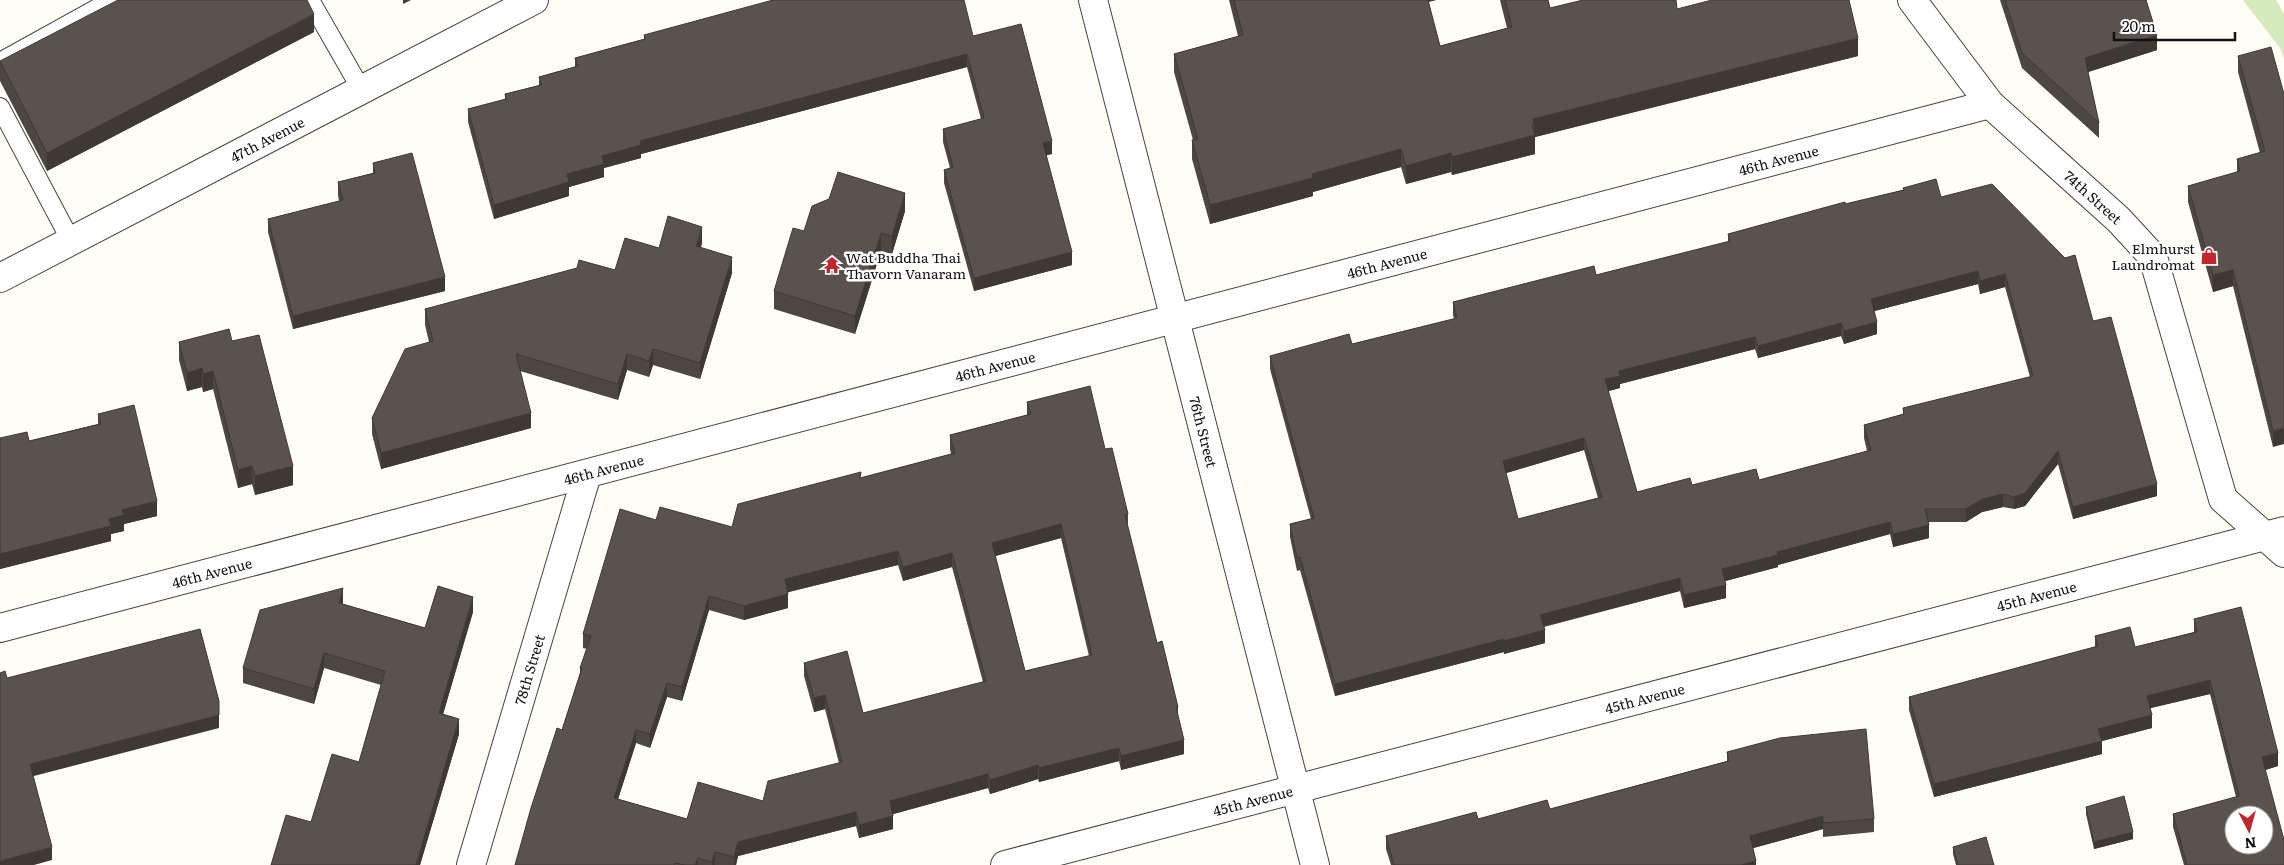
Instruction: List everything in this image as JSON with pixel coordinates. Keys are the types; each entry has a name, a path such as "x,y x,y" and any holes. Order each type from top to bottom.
{"street":[{"name":"47th Avenue","path":"0,278 534,0"},
{"name":"76th Street","path":"1093,0 1315,865"},
{"name":"74th Street","path":"1912,0 1990,104 2119,220 2153,257 2223,499 2278,540"},
{"name":"46th Avenue","path":"0,628 1990,104"},
{"name":"78th Street","path":"471,865 587,474"},
{"name":"45th Avenue","path":"1006,865 1296,788 2278,540"}],"lane":[{"path":"0,62 112,0"},
{"path":"310,0 361,89"},
{"path":"0,107 71,241"}],"green space":[{"path":"2243,0 2276,0 2284,14 2284,59 2280,48"}],"building":[{"path":"118,0 307,0 314,14 47,153 0,61"},
{"path":"773,0 964,0 973,36 1021,24 1052,141 1043,143 1072,252 974,278 944,170 953,167 943,129 984,118 967,54 640,141 641,145 602,156 604,164 567,174 569,182 494,205 468,109 506,99 505,94 542,85 539,77 578,66 575,58 645,39 644,35"},
{"path":"1234,0 1428,0 1440,46 1512,27 1505,0 1548,0 1550,8 1583,0 1676,0 1677,9 1712,0 1849,0 1858,38 1533,119 1534,123 1532,124 1535,135 1452,157 1451,153 1406,166 1401,149 1312,174 1313,178 1210,205 1192,140 1198,139 1174,54 1243,35"},
{"path":"2005,0 2146,0 2157,35 2085,58 2099,123 2022,53"},
{"path":"2271,47 2284,94 2284,428 2273,431 2233,270 2213,275 2188,186 2240,171 2237,159 2265,151 2238,56"},
{"path":"412,153 445,277 293,316 268,219 343,200 338,182 375,173 373,163"},
{"name":"Wat Buddha Thai Thavorn Vanaram","path":"838,172 905,193 892,236 881,233 855,316 774,291 793,228 804,231 812,206 829,199"},
{"path":"1936,179 1941,197 1992,184 2065,258 2075,255 2093,321 2111,317 2157,484 2073,507 2058,451 2025,493 2014,497 2003,494 1982,499 1966,509 1925,509 1929,525 1893,534 1890,522 1777,552 1778,555 1722,569 1726,585 1684,595 1680,578 1540,615 1545,630 1335,684 1300,557 1297,558 1290,524 1314,518 1270,356 1349,334 1352,344 1457,318 1453,302 1594,266 1596,275 1730,241 1728,234 1845,202 1845,204 1904,190 1903,188","holes":["1978,271 1980,281 2005,274 2033,376 1903,408 1904,414 1864,425 1871,450 1759,480 1756,469 1692,485 1690,478 1637,492 1605,379 1620,376 1619,371 1755,337 1758,346 1841,323 1844,331 1877,322 1871,299","1584,438 1602,497 1518,519 1503,461"]},
{"path":"668,216 702,227 696,246 732,257 700,363 653,349 649,361 627,354 618,384 516,354 531,413 381,453 372,418 405,349 433,341 425,309 577,268 579,260 615,270 625,238 659,248"},
{"path":"229,329 232,341 259,335 293,466 255,476 252,466 238,470 213,371 203,374 202,368 187,373 179,342"},
{"path":"1090,386 1105,449 1112,448 1128,514 1125,515 1157,643 1162,641 1184,740 1121,756 1119,748 1039,768 1038,765 990,780 988,774 890,801 893,816 859,825 856,812 738,842 734,857 715,852 712,862 698,858 695,865 675,863 674,865 515,865 557,728 562,730 582,668 580,668 591,636 583,634 620,509 656,520 660,507 732,527 738,504 861,472 860,478 955,453 950,435 1031,414 1027,402","holes":["1061,524 1092,655 1025,671 992,543","898,551 903,567 952,553 986,681 863,713 847,651 804,663 814,698 825,695 842,762 768,781 763,801 698,782 687,819 614,798 636,730 650,734 667,683 682,687 709,596 744,606 788,594 785,579"]},
{"path":"134,405 157,501 122,510 124,515 109,519 111,526 0,554 0,438 27,432 29,441 101,424 98,414"},
{"path":"438,586 473,597 439,713 459,719 416,865 271,865 286,815 311,822 332,754 359,762 385,671 324,653 314,689 243,668 260,610 343,588 339,603 425,628"},
{"path":"2241,607 2278,753 2262,757 2284,840 2284,865 2187,865 2173,814 2239,796 2210,680 2147,696 2152,715 2098,729 2102,741 1934,784 1909,697 2098,646 2095,636 2130,627 2135,647 2197,632 2194,619"},
{"path":"200,629 219,701 219,715 30,764 52,847 0,861 0,673 5,671 7,678"},
{"path":"1866,729 1874,819 1823,823 1823,816 1750,836 1756,861 1741,865 1394,865 1386,836 1476,812 1478,819 1547,800 1550,809 1729,761 1727,752 1780,738"},
{"path":"2124,796 2133,832 2094,842 2086,807"},
{"path":"1986,837 1994,865 1958,865 1953,847"}],"place":[{"name":"Elmhurst Laundromat","path":"2209,256"},
{"name":"Wat Buddha Thai Thavorn Vanaram","path":"832,265"}]}
